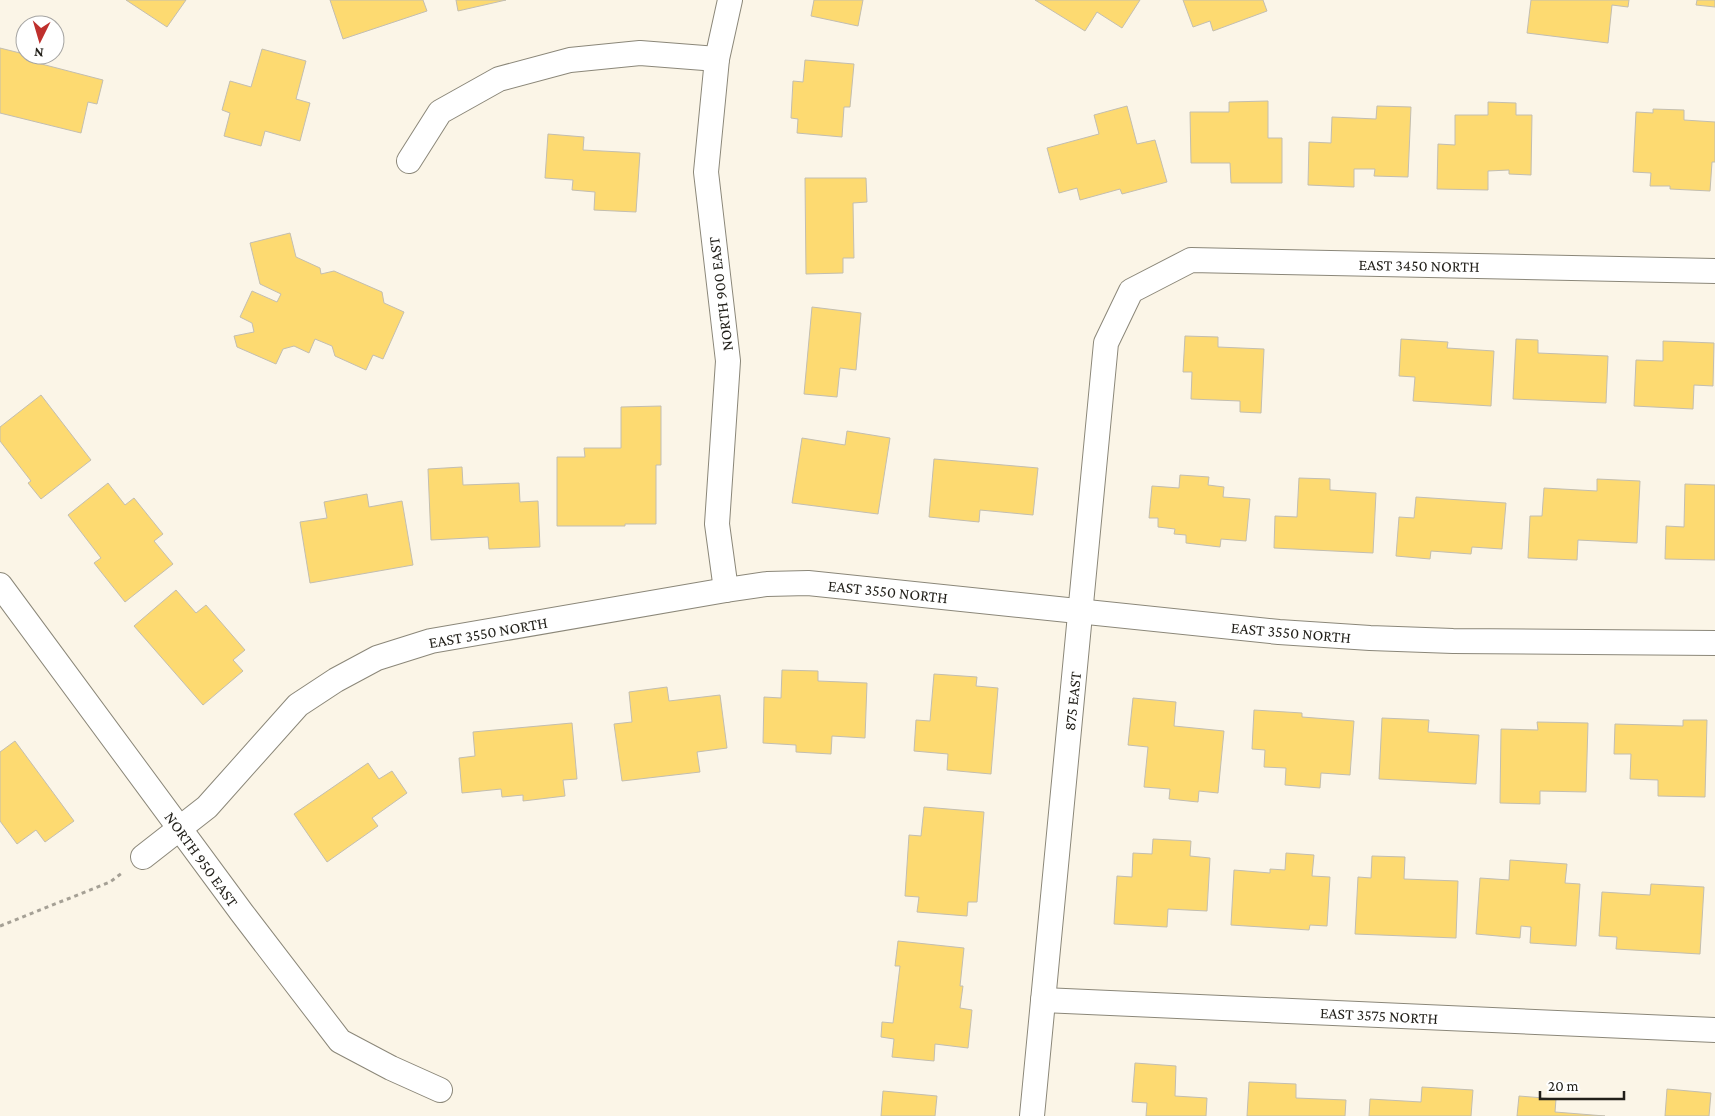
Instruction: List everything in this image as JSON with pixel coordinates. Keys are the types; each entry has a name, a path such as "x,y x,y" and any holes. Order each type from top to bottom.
{"street":[{"name":"NORTH 900 EAST","path":"726,590 717,524 728,360 706,172 717,59 730,0"},
{"path":"410,161 440,112 500,79 570,60 640,53 717,59"},
{"name":"EAST 3450 NORTH","path":"1131,291 1191,260 1715,271"},
{"name":"875 EAST","path":"1032,1116 1106,343 1131,291"},
{"name":"EAST 3550 NORTH","path":"143,857 207,807 298,705 336,680 377,658 431,641 767,584 808,583 1269,631 1370,638 1453,641 1715,643"},
{"name":"NORTH 950 EAST","path":"0,585 179,829 340,1041 391,1068 440,1090"},
{"name":"EAST 3575 NORTH","path":"1043,1000 1715,1030"}],"path":[{"path":"0,926 110,882 143,857"}],"building":[{"path":"126,0 186,0 167,27"},
{"path":"330,0 423,0 427,11 343,39"},
{"path":"456,0 506,0 458,11"},
{"path":"814,0 863,0 858,26 811,16"},
{"path":"1035,0 1140,0 1122,28 1097,12 1085,31"},
{"path":"1183,0 1263,0 1267,11 1213,31 1210,21 1193,27"},
{"path":"1531,0 1629,0 1628,7 1612,5 1608,43 1527,33"},
{"path":"1697,0 1715,0 1715,7 1696,5"},
{"path":"0,48 15,52 15,65 45,65 103,80 97,104 88,102 81,133 0,113"},
{"path":"262,49 306,61 296,99 310,103 300,141 265,131 261,146 224,136 230,113 222,110 230,81 251,87"},
{"path":"805,60 854,64 850,107 844,107 842,137 797,133 798,119 791,118 793,81 803,82"},
{"path":"1268,101 1268,138 1282,138 1282,183 1231,183 1230,163 1191,163 1190,112 1229,112 1229,102"},
{"path":"1488,102 1516,103 1516,115 1532,115 1531,175 1509,174 1509,170 1488,171 1488,190 1437,189 1438,144 1455,145 1455,115 1488,115"},
{"path":"1127,106 1137,144 1155,140 1167,182 1122,194 1120,189 1080,200 1077,188 1059,193 1047,148 1099,134 1094,115"},
{"path":"1377,106 1411,107 1408,177 1374,176 1375,169 1354,169 1354,187 1308,185 1309,142 1331,143 1332,117 1376,119"},
{"path":"1653,109 1684,110 1684,120 1715,122 1715,162 1712,162 1710,191 1670,189 1670,186 1650,186 1651,173 1633,172 1636,112 1653,113"},
{"path":"548,134 584,137 583,150 640,153 636,212 594,210 595,192 572,190 573,180 545,178"},
{"path":"805,178 866,178 867,202 853,203 854,258 843,258 843,273 806,274"},
{"path":"290,233 296,257 320,268 321,274 334,271 382,292 384,303 404,312 383,359 373,355 366,370 335,356 332,346 315,339 309,353 294,346 283,349 276,364 237,347 234,336 254,332 252,323 240,317 252,291 277,302 281,294 260,284 250,243"},
{"path":"812,307 861,313 856,370 840,368 837,397 804,394"},
{"path":"1185,336 1218,337 1218,347 1264,349 1261,413 1240,412 1240,401 1191,399 1192,372 1183,372"},
{"path":"1401,339 1448,342 1447,348 1494,351 1491,406 1413,401 1415,377 1399,376"},
{"path":"1516,339 1538,340 1538,353 1608,356 1606,403 1513,399"},
{"path":"1663,341 1714,343 1713,386 1694,385 1693,409 1634,406 1636,360 1663,361"},
{"path":"41,395 91,460 41,499 28,483 31,481 0,441 0,427"},
{"path":"661,406 661,465 656,465 656,524 557,526 557,457 585,457 584,448 621,448 621,407"},
{"path":"847,431 890,438 878,514 792,503 802,438 845,445"},
{"path":"934,459 1038,468 1033,515 980,510 979,522 929,517"},
{"path":"462,467 463,485 519,483 520,502 538,501 540,547 489,549 488,537 431,540 428,469"},
{"path":"1180,475 1209,477 1208,485 1224,487 1223,497 1250,499 1246,541 1221,539 1220,547 1186,543 1186,535 1174,534 1175,529 1158,527 1158,518 1149,518 1152,486 1179,488"},
{"path":"1299,478 1330,479 1330,490 1376,493 1373,553 1274,548 1275,516 1297,517"},
{"path":"1597,479 1640,481 1637,543 1578,540 1577,560 1528,558 1530,516 1542,516 1544,488 1597,491"},
{"path":"108,483 125,505 134,498 163,534 154,541 173,564 125,602 94,563 101,558 68,515"},
{"path":"1685,484 1715,485 1715,560 1665,559 1666,526 1684,527"},
{"path":"367,494 369,507 402,501 413,565 310,583 300,522 327,518 324,502"},
{"path":"1416,497 1506,503 1502,549 1472,547 1471,554 1431,551 1430,559 1396,556 1399,517 1414,518"},
{"path":"176,590 196,613 206,605 245,650 233,660 243,671 203,705 134,626"},
{"path":"782,670 818,671 818,681 867,683 865,738 832,736 831,754 796,752 796,745 763,743 764,697 781,698"},
{"path":"934,674 977,677 976,686 998,688 991,774 947,770 948,754 914,751 916,720 930,721"},
{"path":"667,687 669,701 720,695 727,748 697,752 700,772 622,781 614,724 632,722 629,692"},
{"path":"1133,698 1176,702 1174,726 1224,731 1218,793 1199,791 1198,802 1169,799 1170,789 1144,787 1148,747 1128,745"},
{"path":"1254,710 1302,713 1302,717 1354,721 1350,775 1321,773 1320,788 1285,785 1286,768 1264,767 1265,750 1252,749"},
{"path":"1382,718 1429,720 1428,732 1479,735 1476,784 1379,779"},
{"path":"1683,720 1707,720 1705,797 1658,796 1658,780 1630,779 1631,754 1614,754 1615,724 1683,726"},
{"path":"1537,722 1588,723 1586,792 1540,791 1540,804 1500,803 1501,729 1538,730"},
{"path":"572,723 577,779 563,780 565,796 523,801 523,795 502,797 501,789 462,793 459,758 475,756 473,732"},
{"path":"15,741 74,821 45,842 36,830 17,844 0,821 0,752"},
{"path":"368,763 379,779 392,771 407,793 372,818 378,826 327,862 294,814"},
{"path":"924,807 984,812 977,902 968,902 967,916 917,912 919,897 905,896 909,835 921,836"},
{"path":"1153,839 1191,841 1190,856 1210,858 1207,911 1168,909 1167,927 1114,924 1117,876 1132,877 1133,853 1152,854"},
{"path":"1286,853 1314,855 1312,876 1330,877 1327,926 1310,925 1309,930 1231,925 1234,870 1270,873 1270,869 1285,870"},
{"path":"1372,856 1405,857 1404,879 1458,881 1456,938 1355,934 1358,877 1371,878"},
{"path":"1510,860 1567,864 1565,883 1580,884 1576,946 1530,943 1531,927 1521,926 1520,938 1476,934 1480,878 1509,880"},
{"path":"1651,884 1704,887 1700,954 1616,949 1617,937 1599,936 1602,892 1650,895"},
{"path":"898,941 964,948 960,986 963,986 960,1008 972,1010 968,1048 935,1044 934,1061 892,1057 894,1039 881,1037 882,1022 893,1023 900,966 895,966"},
{"path":"1135,1063 1176,1066 1175,1096 1207,1098 1206,1116 1146,1116 1147,1103 1132,1102"},
{"path":"1249,1082 1296,1084 1296,1098 1346,1100 1345,1116 1247,1116"},
{"path":"1422,1087 1473,1090 1471,1116 1369,1116 1370,1099 1421,1102"},
{"path":"1667,1089 1711,1093 1709,1116 1665,1116"},
{"path":"883,1091 937,1096 935,1116 881,1116"},
{"path":"1519,1096 1556,1099 1555,1112 1605,1116 1517,1116"}]}
